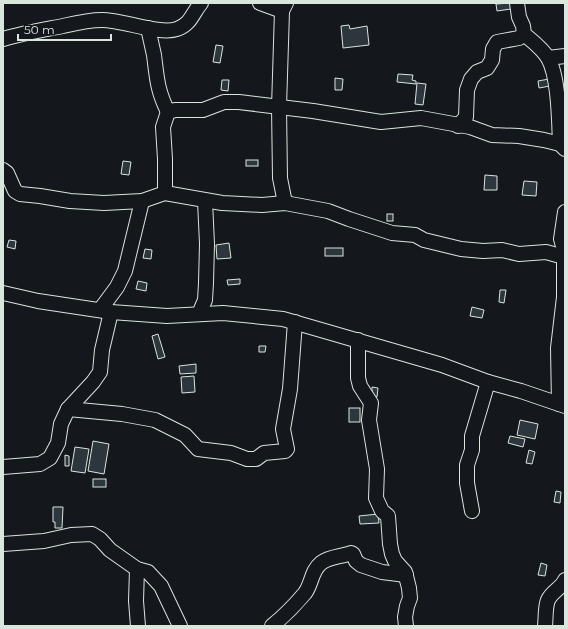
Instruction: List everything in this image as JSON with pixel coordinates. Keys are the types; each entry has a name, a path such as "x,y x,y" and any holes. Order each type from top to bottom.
{"street":[{"path":"3,39 38,30 85,21 104,20 162,31 176,30 188,23 201,3"},
{"path":"260,3 284,7 279,107 280,178 285,203"},
{"path":"165,194 163,132 164,120 168,112 175,110 203,110 224,102 239,102 279,107 381,122 421,118 470,127 492,135 531,138 562,146 553,70 548,58 536,44 524,34 517,3"},
{"path":"148,28 154,55 160,97 168,112"},
{"path":"458,126 466,117 467,90 471,79 477,72 487,68 492,60 493,50 498,42 519,38 524,34"},
{"path":"548,58 565,56"},
{"path":"3,170 7,173 15,191 20,194 70,201 142,201 165,194 205,201 262,205 285,203 328,211 392,233 415,236 424,240 461,249 483,251 502,250 519,254 546,252 564,257"},
{"path":"3,467 40,464 50,458 58,444 61,424 68,409 93,382 100,372 105,311 125,271 142,201"},
{"path":"199,314 205,300 207,244 205,201"},
{"path":"3,293 38,301 105,311 167,316 223,313 283,319 442,365 488,382 521,391 562,405 558,348 564,297 564,250 561,239 565,212"},
{"path":"546,252 561,239"},
{"path":"68,409 122,414 155,420 185,435 198,449 231,453 247,459 256,459 264,453 285,451 287,449 283,429 290,388 295,322"},
{"path":"358,340 358,378 360,386 371,402 369,420 377,469 376,498 382,511 388,516 390,544 395,561 405,572 410,598 405,616 406,626"},
{"path":"472,511 467,483 468,465 472,450 472,436 488,382"},
{"path":"3,544 44,541 71,535 92,534 100,539 110,550 137,569 148,572 161,586 180,626"},
{"path":"272,626 287,613 306,592 315,570 321,563 329,559 351,553 356,561 361,565 382,572 406,575"},
{"path":"137,569 136,601 138,626"},
{"path":"545,626 548,600 556,590 564,584 565,580"}],"building":[{"path":"510,3 511,9 497,11 496,4"},
{"path":"349,25 350,29 367,26 369,45 343,48 341,26"},
{"path":"216,45 223,46 220,63 213,62"},
{"path":"398,74 413,75 412,80 416,81 416,84 397,82"},
{"path":"335,78 343,79 342,90 335,90"},
{"path":"549,79 550,86 539,88 538,81"},
{"path":"222,80 229,80 228,91 221,90"},
{"path":"417,83 426,84 423,105 415,104"},
{"path":"246,160 258,160 258,166 246,166"},
{"path":"123,161 131,162 129,175 121,174"},
{"path":"485,175 497,176 497,190 484,190"},
{"path":"524,181 537,182 536,196 522,195"},
{"path":"387,214 393,214 393,221 387,221"},
{"path":"9,240 16,241 15,249 7,247"},
{"path":"229,243 231,258 217,259 216,245"},
{"path":"325,248 343,248 343,256 325,256"},
{"path":"145,249 152,250 151,259 143,258"},
{"path":"240,279 240,284 228,285 227,280"},
{"path":"138,281 147,283 146,291 136,289"},
{"path":"500,290 506,290 504,303 499,302"},
{"path":"472,307 484,310 482,318 470,316"},
{"path":"158,334 165,357 158,359 152,336"},
{"path":"259,346 266,346 265,352 259,352"},
{"path":"196,364 196,373 180,374 179,366"},
{"path":"194,376 195,392 182,393 181,377"},
{"path":"372,387 378,388 377,397 372,396"},
{"path":"349,408 360,408 360,422 349,422"},
{"path":"520,420 538,424 535,439 517,435"},
{"path":"510,436 525,439 523,447 508,443"},
{"path":"93,441 109,444 104,474 88,471"},
{"path":"75,447 89,449 85,473 71,471"},
{"path":"529,450 535,452 532,464 526,463"},
{"path":"65,455 69,456 69,466 65,466"},
{"path":"93,479 106,479 106,487 93,487"},
{"path":"556,491 561,492 560,503 554,502"},
{"path":"53,507 63,507 62,528 55,528 55,522 53,522"},
{"path":"378,514 379,523 360,524 359,516"},
{"path":"541,563 547,565 545,576 538,575"}]}
